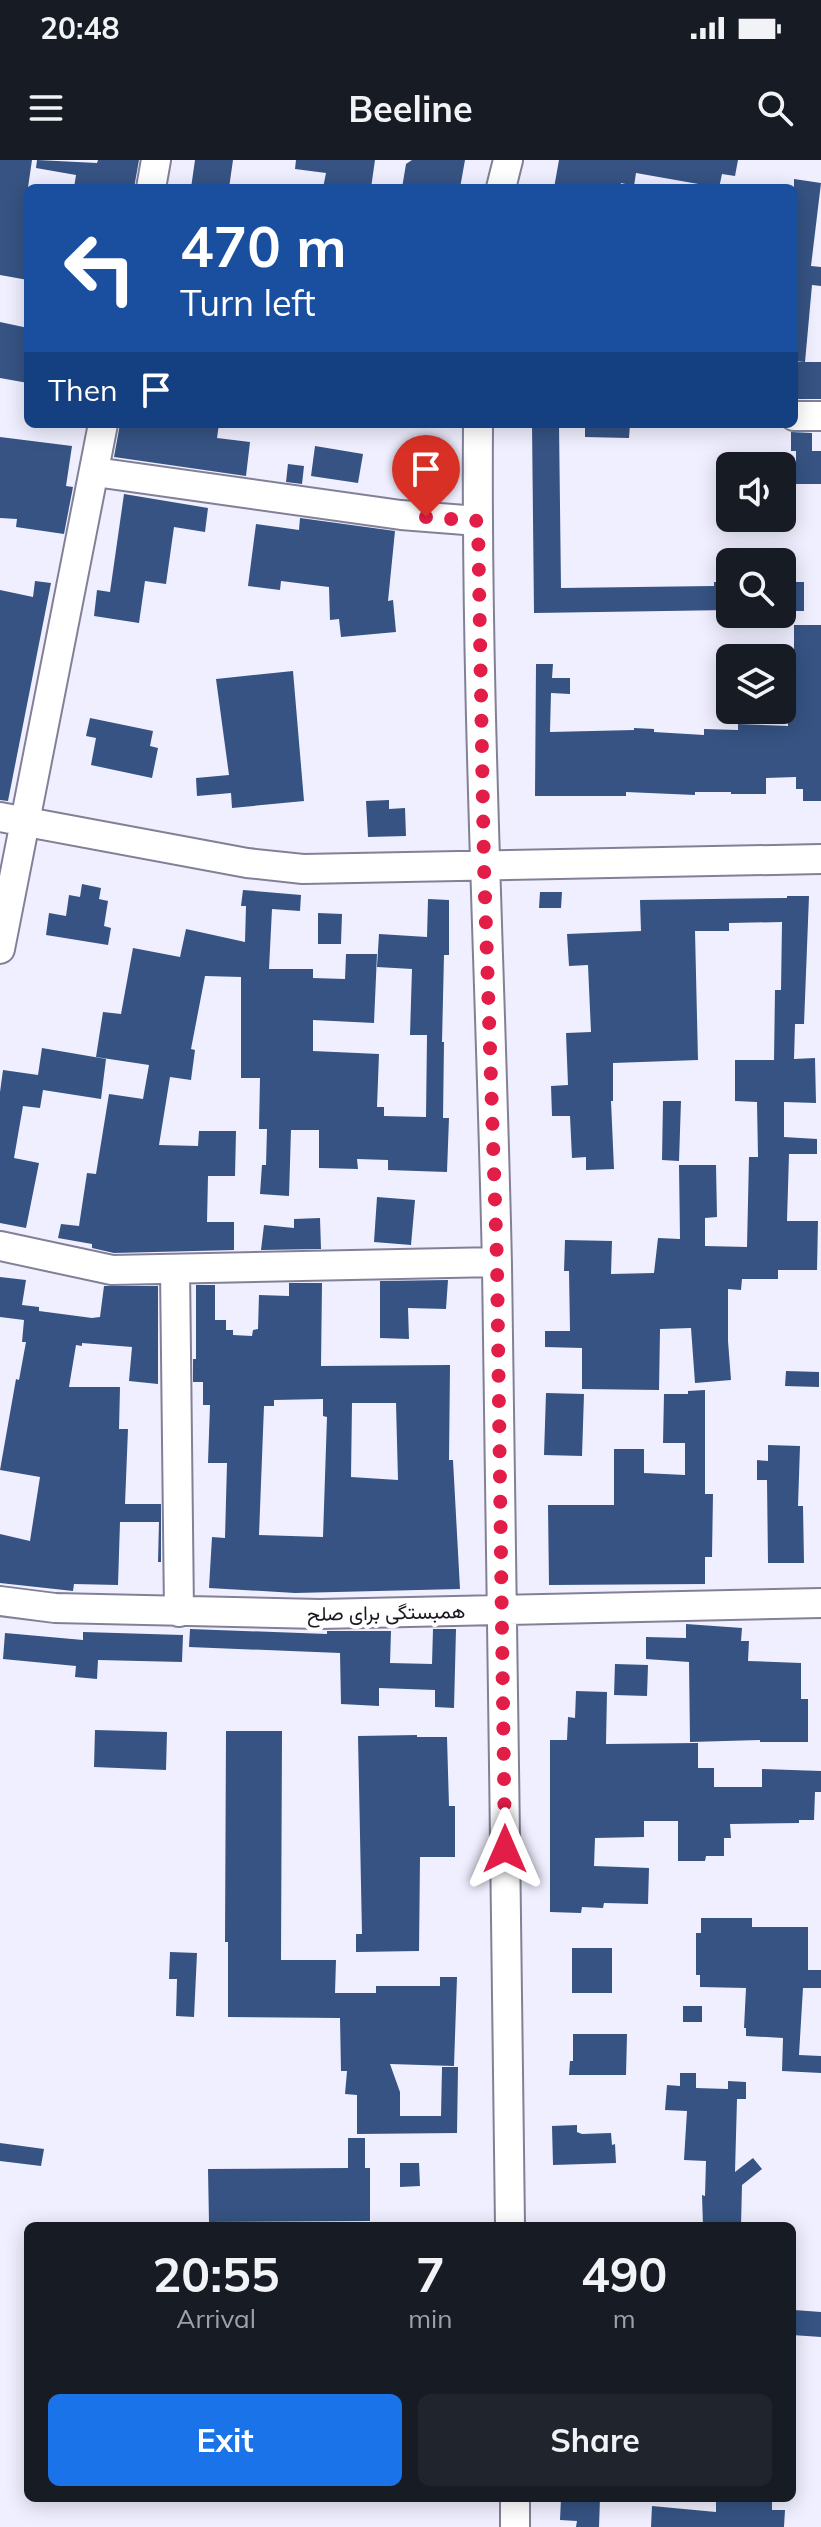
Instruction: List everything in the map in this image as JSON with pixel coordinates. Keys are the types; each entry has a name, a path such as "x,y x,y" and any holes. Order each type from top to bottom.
{"street":[{"path":"152,184 156,160"},
{"path":"502,184 508,160"},
{"path":"798,416 821,416"},
{"path":"0,949 13,819 95,472 102,428"},
{"path":"478,428 484,866 497,1262 510,2222"},
{"path":"95,472 401,515 478,521"},
{"path":"13,819 247,863 303,869 821,859"},
{"path":"0,1246 112,1270 497,1262"},
{"path":"175,1269 179,1612"},
{"name":"همبستگی برای صلح","path":"0,1601 55,1608 320,1614 821,1603"},
{"path":"515,2502 515,2527"}],"building":[{"path":"0,160 32,160 29,184 24,184 24,279 0,275"},
{"path":"37,160 97,163 98,160 139,160 135,184 75,184 76,175 36,168"},
{"path":"195,160 233,160 230,184 192,184"},
{"path":"296,160 375,160 372,184 324,184 326,173 295,169"},
{"path":"412,160 465,160 461,184 403,184 406,164"},
{"path":"559,160 738,160 735,176 722,174 720,184 698,184 636,173 634,184 555,184"},
{"path":"794,179 821,183 811,266 821,267 821,286 812,285 805,362 821,362 821,399 798,399 798,362 804,362 798,361 798,184 794,184"},
{"path":"0,322 24,327 24,382 0,378"},
{"path":"119,428 218,428 217,438 250,442 246,476 114,457"},
{"path":"532,428 559,428 561,588 714,586 716,582 716,610 534,613"},
{"path":"585,428 630,428 629,438 585,437"},
{"path":"791,432 812,433 812,451 821,451 821,484 796,484 796,451 791,451"},
{"path":"0,437 72,446 66,486 73,487 64,534 16,527 17,519 0,518"},
{"path":"315,446 363,454 358,483 311,476"},
{"path":"417,462 435,463 433,492 437,493 436,501 418,499"},
{"path":"288,464 304,466 302,484 286,482"},
{"path":"124,494 208,508 205,532 174,527 166,584 145,581 139,623 94,616 97,590 110,592"},
{"path":"300,518 395,531 388,601 393,600 396,632 341,637 339,619 330,620 329,587 281,581 280,590 248,586 256,524 299,530"},
{"path":"35,581 51,583 8,801 0,800 0,590 33,597"},
{"path":"796,582 804,582 804,611 796,611"},
{"path":"796,625 821,625 821,801 803,801 803,789 796,789 796,777 766,778 766,794 626,792 626,796 535,796 536,664 553,664 552,678 570,678 570,694 551,693 550,732 634,728 704,735 704,729 738,730 738,724 796,724"},
{"path":"293,671 304,801 232,808 231,793 197,796 196,778 229,775 216,679"},
{"path":"90,718 153,731 150,746 158,748 152,778 91,765 96,738 86,736"},
{"path":"389,800 389,809 405,808 406,836 368,837 366,801"},
{"path":"82,884 101,888 99,899 108,901 104,926 111,928 108,945 46,935 49,913 66,916 69,895 80,897"},
{"path":"243,890 301,895 300,911 272,909 269,969 313,969 313,978 345,979 346,954 377,954 374,1023 313,1020 313,1051 379,1054 377,1107 384,1107 384,1116 426,1117 427,1035 410,1035 412,969 377,967 379,934 427,937 428,899 449,900 449,955 444,955 442,1042 443,1118 449,1118 447,1172 388,1170 388,1160 357,1159 358,1169 319,1168 319,1130 291,1130 289,1196 260,1194 262,1165 266,1165 267,1129 259,1129 260,1078 241,1078 241,977 205,976 191,1049 195,1050 191,1080 170,1077 159,1145 198,1146 199,1131 236,1131 235,1176 208,1176 207,1222 234,1222 234,1250 114,1253 92,1248 92,1244 58,1238 61,1224 79,1226 87,1173 96,1174 109,1094 143,1099 149,1065 96,1057 103,1012 121,1014 133,948 180,957 186,929 245,942 246,906 241,906"},
{"path":"540,892 562,892 561,908 539,908"},
{"path":"809,896 804,1024 795,1024 794,1059 815,1058 816,1103 784,1102 784,1137 817,1139 817,1154 789,1154 787,1221 818,1221 817,1270 778,1270 778,1279 742,1279 741,1290 728,1289 731,1380 695,1383 691,1328 660,1329 659,1390 582,1389 582,1348 545,1347 545,1331 570,1331 569,1271 564,1271 565,1240 612,1241 611,1274 654,1273 658,1238 680,1239 679,1165 716,1165 717,1217 705,1218 705,1246 747,1247 749,1157 758,1157 757,1102 735,1101 735,1060 774,1060 775,990 781,990 782,922 729,923 729,931 695,931 698,1060 613,1063 614,1169 586,1170 586,1157 572,1158 570,1116 552,1116 551,1086 568,1085 566,1033 591,1032 588,965 569,966 567,934 641,931 640,900"},
{"path":"318,913 342,914 341,944 318,944"},
{"path":"42,1048 106,1059 101,1099 43,1090 40,1108 23,1106 14,1158 39,1163 26,1228 0,1223 0,1092 3,1070 38,1075"},
{"path":"663,1101 681,1101 679,1161 662,1160"},
{"path":"377,1197 415,1200 411,1245 374,1242"},
{"path":"320,1218 321,1249 261,1250 264,1225 294,1228 294,1219"},
{"path":"0,1277 26,1280 22,1305 39,1307 39,1311 92,1318 100,1317 104,1286 158,1286 158,1384 129,1381 132,1347 82,1343 82,1346 76,1345 69,1387 120,1387 119,1429 128,1429 125,1504 161,1504 161,1562 158,1562 159,1522 120,1522 118,1585 74,1584 73,1591 0,1583 0,1534 30,1541 40,1477 0,1470 16,1379 19,1380 26,1342 22,1342 24,1320 0,1317"},
{"path":"448,1280 446,1309 408,1308 409,1339 380,1338 380,1281"},
{"path":"289,1283 322,1283 321,1366 450,1365 449,1460 453,1460 460,1589 295,1593 209,1588 212,1537 225,1538 227,1463 208,1463 210,1405 203,1405 203,1382 193,1382 196,1285 215,1285 215,1320 226,1320 226,1330 233,1330 233,1335 252,1336 253,1330 258,1329 259,1295 289,1296","holes":["323,1399 323,1416 327,1417 323,1537 259,1535 264,1406 274,1406 274,1400","352,1403 396,1403 398,1480 351,1477"]},
{"path":"786,1371 819,1372 819,1387 785,1386"},
{"path":"705,1390 705,1494 713,1494 712,1557 705,1557 705,1584 549,1585 548,1505 614,1505 614,1449 644,1449 644,1473 685,1475 685,1443 663,1443 664,1394"},
{"path":"546,1393 584,1394 582,1456 544,1455"},
{"path":"768,1445 800,1446 798,1506 803,1506 804,1563 768,1563 767,1480 757,1480 757,1460 768,1461"},
{"path":"686,1624 742,1628 741,1641 749,1641 748,1661 801,1663 801,1699 808,1699 808,1742 690,1742 689,1662 646,1659 646,1637 686,1638"},
{"path":"190,1629 327,1634 327,1631 391,1631 390,1663 432,1664 433,1629 456,1629 454,1708 435,1707 435,1690 379,1688 379,1706 341,1704 340,1653 189,1647"},
{"path":"83,1632 183,1635 182,1662 98,1660 97,1679 75,1677 76,1666 3,1659 5,1633 83,1640"},
{"path":"615,1664 648,1665 647,1696 614,1695"},
{"path":"576,1691 607,1692 606,1744 698,1743 698,1768 714,1768 714,1787 762,1787 762,1769 821,1771 821,1792 815,1792 814,1820 730,1824 731,1838 724,1838 724,1856 706,1856 705,1861 678,1861 678,1821 644,1821 644,1837 595,1838 594,1866 649,1868 648,1904 604,1903 603,1908 582,1907 581,1913 550,1912 550,1740 567,1740 568,1717 575,1718"},
{"path":"95,1730 167,1732 166,1770 94,1767"},
{"path":"226,1731 282,1731 281,1960 336,1960 335,1993 376,1993 376,1986 440,1986 440,1977 457,1977 454,2066 390,2064 400,2092 400,2116 441,2116 442,2067 458,2067 457,2133 357,2134 357,2095 345,2094 347,2071 341,2071 340,2018 228,2017 228,1942 225,1942"},
{"path":"358,1736 447,1737 449,1806 455,1806 455,1857 420,1857 419,1951 356,1952 356,1934 362,1934"},
{"path":"701,1918 752,1918 752,1927 808,1927 808,1970 821,1970 821,1988 803,1988 799,2055 821,2056 821,2073 782,2071 783,2038 746,2036 746,1988 700,1987 700,1975 696,1975 696,1933 701,1933"},
{"path":"572,1948 612,1948 612,1993 572,1993"},
{"path":"170,1952 197,1953 194,2017 176,2016 177,1979 169,1979"},
{"path":"683,2006 702,2006 702,2022 683,2022"},
{"path":"573,2034 627,2034 626,2075 569,2075 570,2061 573,2061"},
{"path":"680,2073 696,2073 696,2088 728,2089 728,2081 746,2082 746,2099 737,2099 735,2172 753,2158 762,2169 742,2185 741,2222 703,2222 706,2161 684,2160 687,2111 665,2110 667,2085 680,2086"},
{"path":"577,2125 577,2132 582,2134 611,2133 616,2163 553,2165 552,2126"},
{"path":"348,2138 365,2138 365,2168 370,2168 370,2221 209,2222 208,2169 348,2168"},
{"path":"0,2143 44,2149 41,2166 0,2161"},
{"path":"400,2163 419,2163 420,2186 400,2187"},
{"path":"796,2310 821,2312 821,2337 796,2335"},
{"path":"561,2502 600,2502 599,2527 576,2527 577,2521 560,2520"},
{"path":"716,2502 772,2502 772,2510 785,2510 784,2527 651,2527 652,2506 716,2512"}],"route":[{"path":"426,517 478,521 484,866 497,1262 505,1849"}]}
